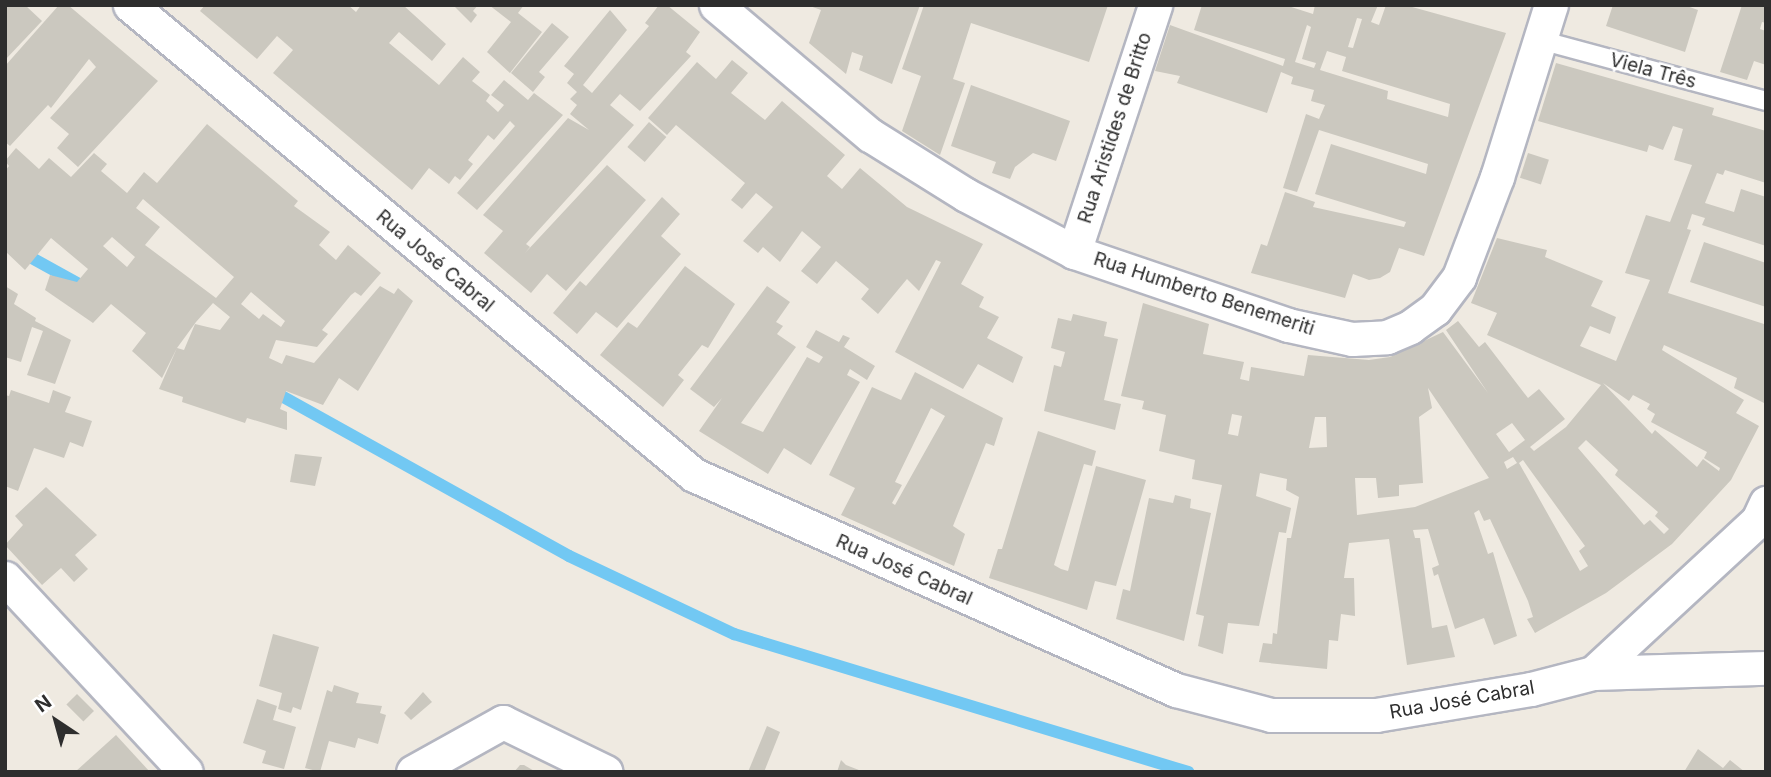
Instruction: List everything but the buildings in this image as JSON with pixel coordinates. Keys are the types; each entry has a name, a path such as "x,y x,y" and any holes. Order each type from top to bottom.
{"street":[{"name":"Rua José Cabral","path":"130,5 663,449 706,481 1176,690 1271,715 1376,715 1531,689 1593,673 1763,523"},
{"name":"Rua Humberto Benemeriti","path":"716,5 750,18 870,135 965,195 1074,252 1288,325 1352,339 1387,337 1410,327 1435,309 1459,276 1551,5"},
{"name":"Rua Aristides de Britto","path":"1074,252 1155,5"},
{"path":"5,578 186,772"},
{"path":"1593,673 1766,668"},
{"path":"413,772 503,722 606,772"}],"lane":[{"name":"Viela Três","path":"1540,40 1766,101"}],"waterway":[{"path":"21,252 88,289"},
{"path":"269,389 569,556 734,634 1189,772"}]}
